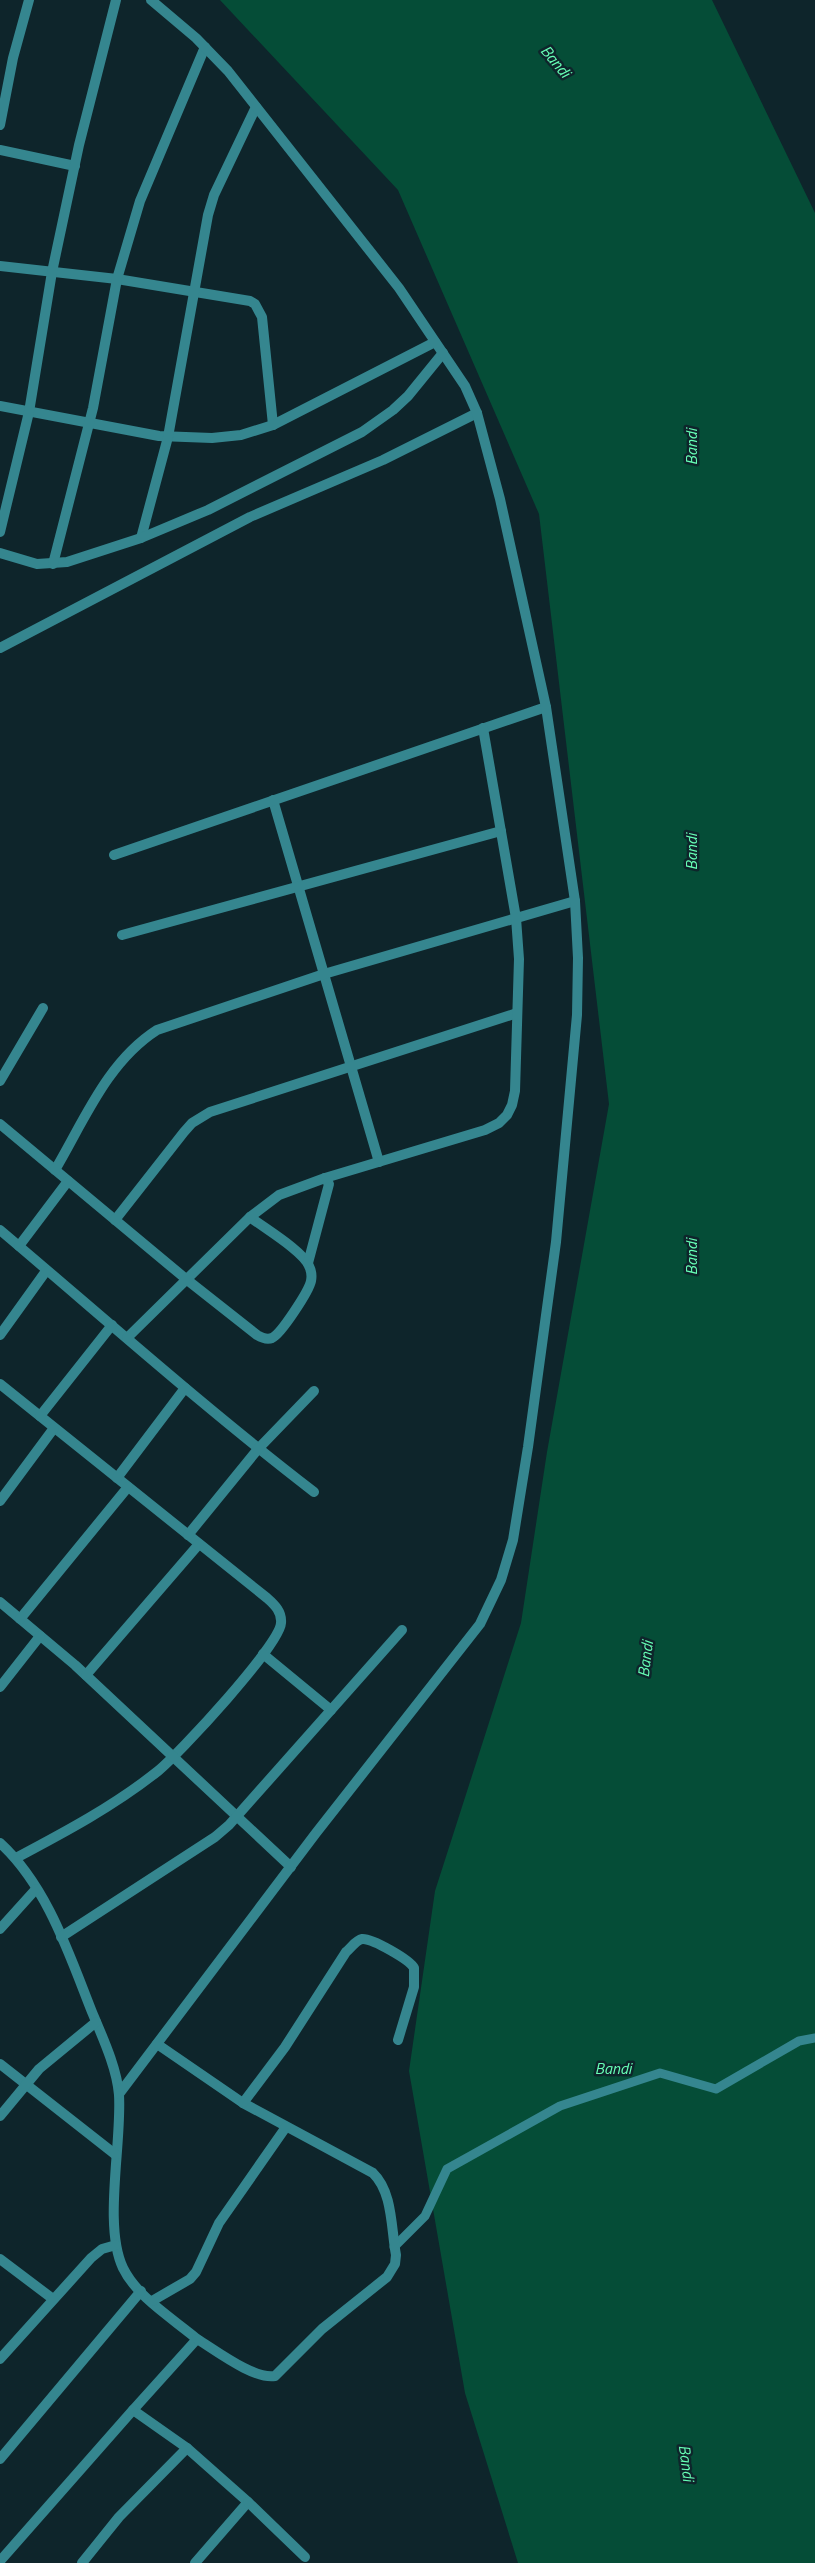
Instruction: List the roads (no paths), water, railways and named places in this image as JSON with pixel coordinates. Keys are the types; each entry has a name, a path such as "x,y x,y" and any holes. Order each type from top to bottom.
{"street":[{"path":"0,125 13,58 29,0"},
{"path":"0,532 29,412 52,272 75,166 116,0"},
{"path":"118,2094 480,1624 501,1580 513,1540 557,1232 577,1015 578,958 575,901 546,707 500,499 477,413 464,386 399,288 256,106 228,71 205,47 152,0"},
{"path":"53,564 89,423 117,278 140,201 205,47"},
{"path":"141,538 168,437 206,223 214,195 256,106"},
{"path":"0,150 75,166"},
{"path":"0,266 117,278 250,301 258,310 264,328 273,425"},
{"path":"0,406 168,437 212,438 241,435 273,425 435,342"},
{"path":"0,552 26,562 53,564 141,538 208,510 362,432 393,410 408,396 443,353"},
{"path":"0,648 250,517 383,460 477,413"},
{"path":"114,855 546,707"},
{"path":"127,1338 250,1217 279,1195 325,1178 485,1130 498,1123 507,1115 512,1106 515,1091 519,959 516,918 483,728"},
{"path":"273,800 379,1162"},
{"path":"122,935 501,831"},
{"path":"55,1170 113,1071 142,1040 157,1030 324,974 575,901"},
{"path":"0,1081 44,1008"},
{"path":"115,1220 184,1132 210,1112 517,1013"},
{"path":"0,1124 186,1279 257,1336 264,1338 272,1338 278,1333 305,1294 311,1281 308,1263 329,1184 325,1178"},
{"path":"19,1246 68,1181"},
{"path":"250,1217 308,1263"},
{"path":"0,1230 258,1449 314,1492"},
{"path":"0,1335 46,1271"},
{"path":"40,1416 112,1325"},
{"path":"0,1384 267,1598 280,1613 280,1630 264,1654 174,1756 157,1772 86,1821 16,1858"},
{"path":"117,1478 185,1388"},
{"path":"188,1535 258,1449 314,1391"},
{"path":"0,1501 54,1428"},
{"path":"20,1618 128,1487"},
{"path":"86,1675 199,1544"},
{"path":"0,1602 86,1675 291,1867"},
{"path":"61,1937 216,1836 237,1817 402,1630"},
{"path":"0,1687 40,1636"},
{"path":"264,1654 331,1710"},
{"path":"0,1843 16,1858 36,1889 61,1937 106,2045 118,2094 116,2245 123,2269 152,2302 197,2339 248,2369 269,2377 275,2376 322,2329 387,2277 395,2264 386,2195 378,2178 243,2103 157,2044"},
{"path":"0,1929 36,1889"},
{"path":"243,2103 285,2047 346,1952 358,1941 367,1940 407,1960 414,1968 414,1987 398,2040"},
{"path":"0,2116 39,2069 96,2022"},
{"path":"0,2064 116,2155"},
{"path":"152,2302 190,2279 196,2272 219,2223 286,2127"},
{"path":"0,2359 98,2251 116,2245"},
{"path":"0,2259 53,2299"},
{"path":"0,2458 141,2291"},
{"path":"0,2561 197,2339"},
{"path":"133,2410 187,2448 248,2502 305,2558"},
{"path":"82,2563 119,2518 187,2448"},
{"path":"195,2563 248,2502"}],"lane":[{"path":"394,2247 425,2216 447,2169 560,2106 660,2073 716,2089 799,2041 815,2038"}],"water":[{"name":"Bandi","path":"220,0 712,0 815,213 815,2563 518,2563 465,2393 409,2071 435,1891 521,1623 547,1452 609,1104 539,514 398,190"}]}
